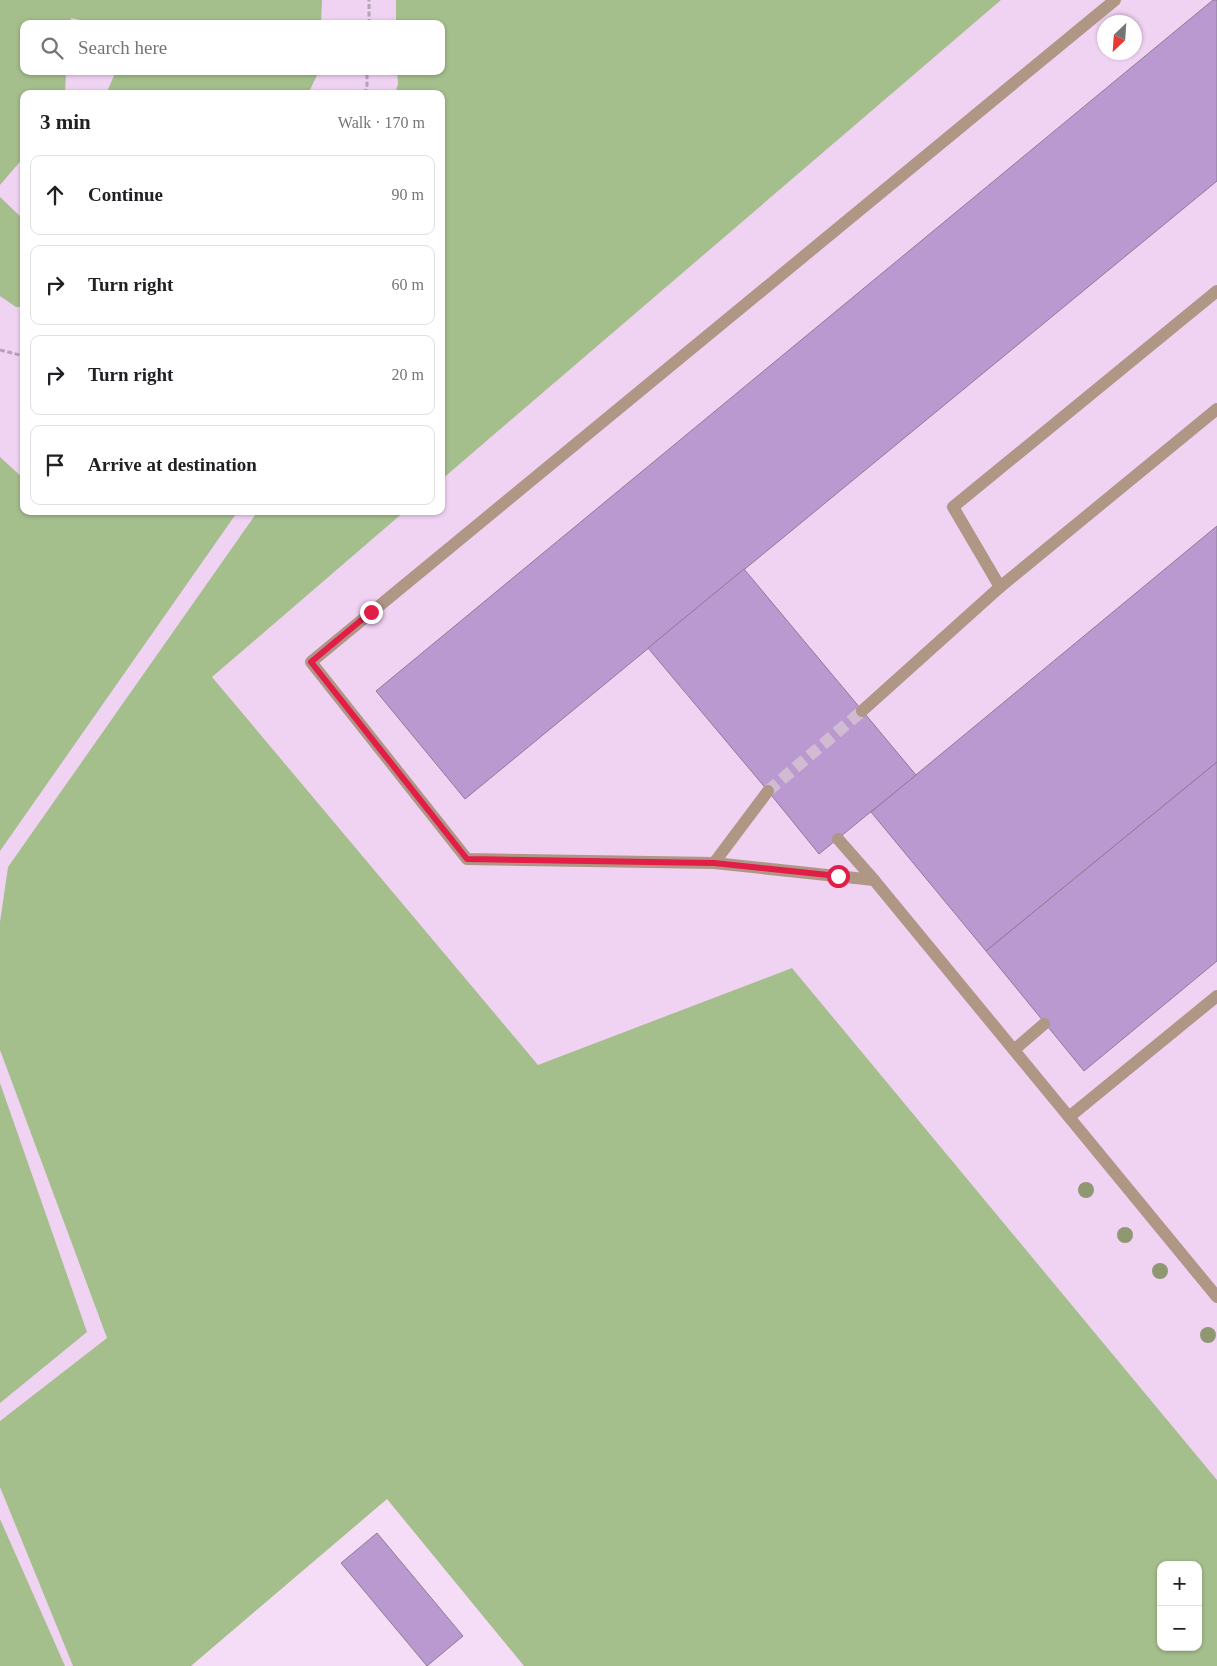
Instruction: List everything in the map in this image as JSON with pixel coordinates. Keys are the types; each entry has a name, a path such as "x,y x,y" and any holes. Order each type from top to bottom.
{"lane":[{"path":"874,880 714,863 467,859 311,662 1115,0"},
{"path":"1000,587 953,507 1217,291"},
{"path":"862,711 1000,587 1217,409"},
{"path":"714,863 768,791"},
{"path":"838,839 874,880 1217,1297"},
{"path":"1069,1117 1217,996"},
{"path":"1014,1050 1044,1024"}],"path":[{"path":"369,20 370,0"},
{"path":"365,90 366,75"},
{"path":"0,350 20,355"}],"shaded area":[{"path":"0,0 396,0 396,20 20,20 20,75 397,75 398,84 396,90 20,90 20,515 255,515 8,867 0,922"},
{"path":"1001,0 1217,0 1217,1480 792,968 538,1066 212,677 400,515 445,515 445,477"},
{"path":"0,1050 107,1338 0,1421"},
{"path":"0,1487 73,1666 0,1666"}],"green space":[{"path":"0,0 322,0 321,20 80,20 71,18 71,20 20,20 20,75 66,75 65,90 20,90 20,162 0,185"},
{"path":"396,0 1001,0 445,477 445,90 396,90 397,75 445,75 445,20 396,20"},
{"path":"114,75 317,75 310,90 108,90"},
{"path":"0,197 20,216 20,307 16,307 0,296"},
{"path":"0,457 20,475 20,515 235,515 0,851"},
{"path":"255,515 400,515 212,677 538,1065 792,968 1217,1480 1217,1666 524,1666 387,1499 191,1666 73,1666 0,1487 0,1421 107,1338 0,1050 0,922 8,867"},
{"path":"0,1083 87,1332 0,1403"},
{"path":"0,1519 65,1666 0,1666"}],"building":[{"path":"1213,0 1217,0 1217,181 465,799 376,691"},
{"path":"1217,526 1217,762 986,951 871,812"},
{"path":"744,569 916,775 819,854 648,648"},
{"path":"1217,762 1217,961 1084,1071 986,951"},
{"path":"377,1533 463,1636 427,1666 341,1563"}],"tunnel":[{"path":"768,791 862,711"}],"route":[{"path":"371,612 311,662 467,859 714,863 838,876"}]}
